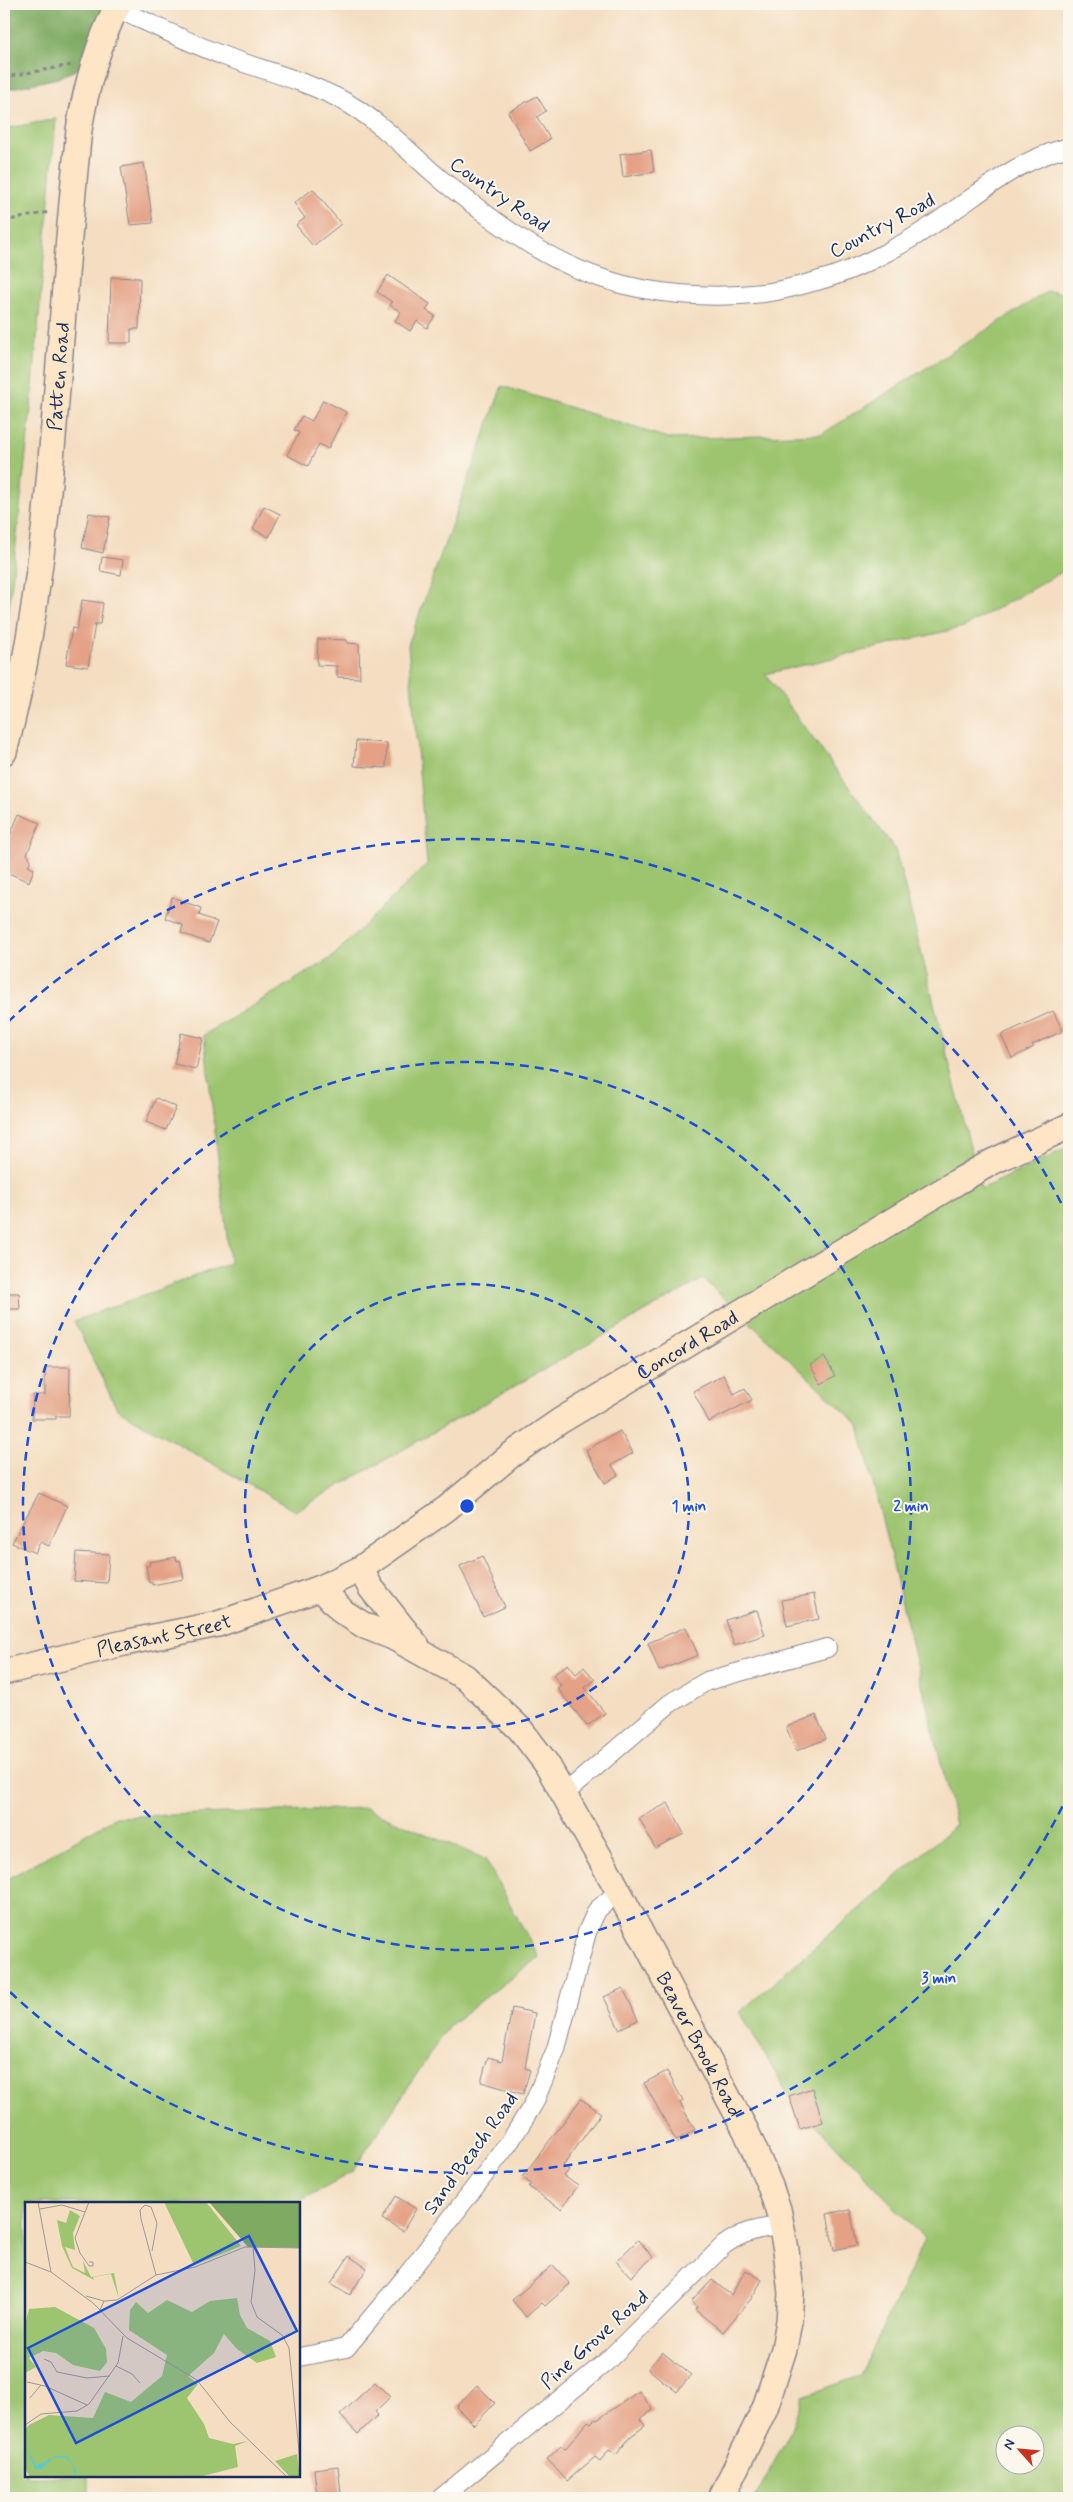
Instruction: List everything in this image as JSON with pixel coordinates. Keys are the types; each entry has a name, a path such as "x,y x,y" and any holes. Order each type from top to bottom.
{"street":[{"name":"Patten Road","path":"4,752 18,701 33,620 51,468 71,208 79,130 86,88 117,6"},
{"name":"Country Road","path":"117,6 221,54 340,99 380,125 416,159 514,235 571,266 604,280 644,288 711,296 766,293 824,279 881,254 942,219 1007,173 1040,155 1069,147"},
{"name":"Concord Road","path":"321,1588 360,1569 446,1509 511,1455 560,1421 957,1182 992,1162 1069,1126"},
{"name":"Beaver Brook Road","path":"360,1569 371,1588 424,1654"},
{"name":"Beaver Brook Road","path":"321,1588 343,1612 365,1626 424,1654 465,1678 520,1729 546,1763 619,1891 746,2132 770,2186 778,2209 791,2293 784,2349 766,2408 721,2498"},
{"name":"Pleasant Street","path":"4,1672 115,1645 218,1624 321,1588"},
{"path":"563,1795 669,1704 707,1681 827,1648"},
{"name":"Sand Beach Road","path":"300,2357 346,2348 403,2280 509,2143 534,2103 556,2049 586,1932 597,1910 619,1891"},
{"name":"Pine Grove Road","path":"441,2498 606,2362 724,2245 737,2236 752,2230 781,2226"}],"path":[{"path":"34,4 117,6"},
{"path":"4,77 95,61"},
{"path":"4,221 71,208"}],"green space":[{"path":"4,4 118,4 95,61 58,78 4,90"},
{"path":"56,119 31,408 7,626 4,625 4,129"},
{"path":"1048,291 1069,294 1069,568 964,627 765,674 895,849 981,1189 1069,1147 1069,2498 755,2498 789,2434 803,2396 860,2376 925,2239 789,2096 740,2012 956,1825 859,1425 703,1279 295,1511 117,1409 74,1321 230,1263 204,1035 331,958 427,864 408,645 502,386 671,439 822,434"},
{"path":"365,1808 485,1859 539,1957 449,2025 352,2172 298,2202 25,2202 25,2477 88,2477 88,2498 4,2498 4,1881 116,1817"}],"building":[{"path":"537,96 546,111 537,117 550,139 530,151 508,112"},
{"path":"651,150 654,172 623,177 620,154"},
{"path":"144,163 153,223 130,225 121,167"},
{"path":"313,189 341,224 313,246 296,225 305,218 294,203"},
{"path":"388,275 430,304 426,310 435,316 427,328 417,321 410,331 395,321 401,312 390,305 392,302 377,292"},
{"path":"111,277 140,278 139,329 131,329 131,343 109,343"},
{"path":"323,400 346,412 328,449 319,444 308,466 287,455 299,433 294,430 302,416 312,421"},
{"path":"264,506 280,514 269,537 253,529"},
{"path":"89,513 110,517 103,553 82,548"},
{"path":"102,557 123,560 121,575 100,571"},
{"path":"82,600 103,603 100,624 95,624 88,667 66,664 72,628 77,629"},
{"path":"318,639 347,640 347,643 359,644 360,678 337,677 337,666 317,665"},
{"path":"356,741 387,743 386,768 354,766"},
{"path":"19,814 40,823 27,854 31,860 28,866 34,869 29,882 4,871 4,850"},
{"path":"172,897 201,908 199,915 217,922 209,943 181,933 183,925 165,918"},
{"path":"1053,1011 1063,1031 1032,1045 1034,1047 1012,1058 1001,1035"},
{"path":"181,1033 203,1038 196,1069 174,1064"},
{"path":"156,1098 176,1107 166,1130 146,1122"},
{"path":"4,1293 19,1293 20,1309 4,1309"},
{"path":"824,1357 835,1376 821,1384 810,1365"},
{"path":"45,1367 70,1367 69,1416 56,1416 56,1419 32,1419 33,1395 45,1395"},
{"path":"724,1375 734,1394 745,1388 752,1400 709,1422 693,1391"},
{"path":"620,1431 633,1453 612,1465 618,1475 605,1483 586,1450"},
{"path":"39,1493 67,1506 49,1546 40,1542 35,1553 12,1543"},
{"path":"76,1552 109,1554 107,1583 74,1581"},
{"path":"482,1556 505,1607 483,1617 460,1566"},
{"path":"176,1557 177,1561 180,1560 184,1579 152,1585 152,1582 149,1583 146,1566 150,1565 149,1562"},
{"path":"814,1594 819,1619 787,1626 782,1600"},
{"path":"757,1610 765,1635 734,1645 726,1620"},
{"path":"686,1627 698,1655 659,1671 648,1643"},
{"path":"568,1664 576,1674 584,1667 595,1680 585,1688 605,1713 587,1726 557,1688 561,1685 553,1675"},
{"path":"816,1715 826,1739 796,1751 786,1727"},
{"path":"668,1803 684,1834 655,1848 639,1818"},
{"path":"623,1988 638,2020 619,2029 604,1997"},
{"path":"512,2008 535,2013 525,2068 530,2070 523,2094 481,2082 488,2057 502,2061"},
{"path":"667,2071 683,2101 680,2103 695,2130 676,2141 644,2083"},
{"path":"812,2088 823,2122 800,2129 789,2096"},
{"path":"581,2099 601,2113 563,2166 569,2170 564,2176 578,2186 561,2209 529,2187 531,2184 522,2177"},
{"path":"396,2196 416,2209 403,2231 382,2219"},
{"path":"850,2209 857,2245 834,2250 827,2214"},
{"path":"638,2240 653,2257 631,2277 616,2261"},
{"path":"349,2256 367,2268 350,2295 331,2283"},
{"path":"553,2265 570,2284 545,2306 542,2303 526,2317 512,2300"},
{"path":"746,2270 762,2280 751,2299 723,2332 695,2310 697,2307 691,2302 712,2280 731,2295"},
{"path":"662,2352 691,2375 677,2392 648,2369"},
{"path":"375,2382 390,2397 375,2412 378,2415 358,2434 340,2415"},
{"path":"477,2385 495,2403 474,2425 456,2407"},
{"path":"639,2391 653,2410 640,2419 645,2426 631,2436 616,2455 609,2450 600,2461 595,2457 567,2481 547,2459 561,2446 565,2449 588,2421 591,2423 595,2419 597,2420"},
{"path":"338,2466 341,2494 317,2497 314,2469"}]}
